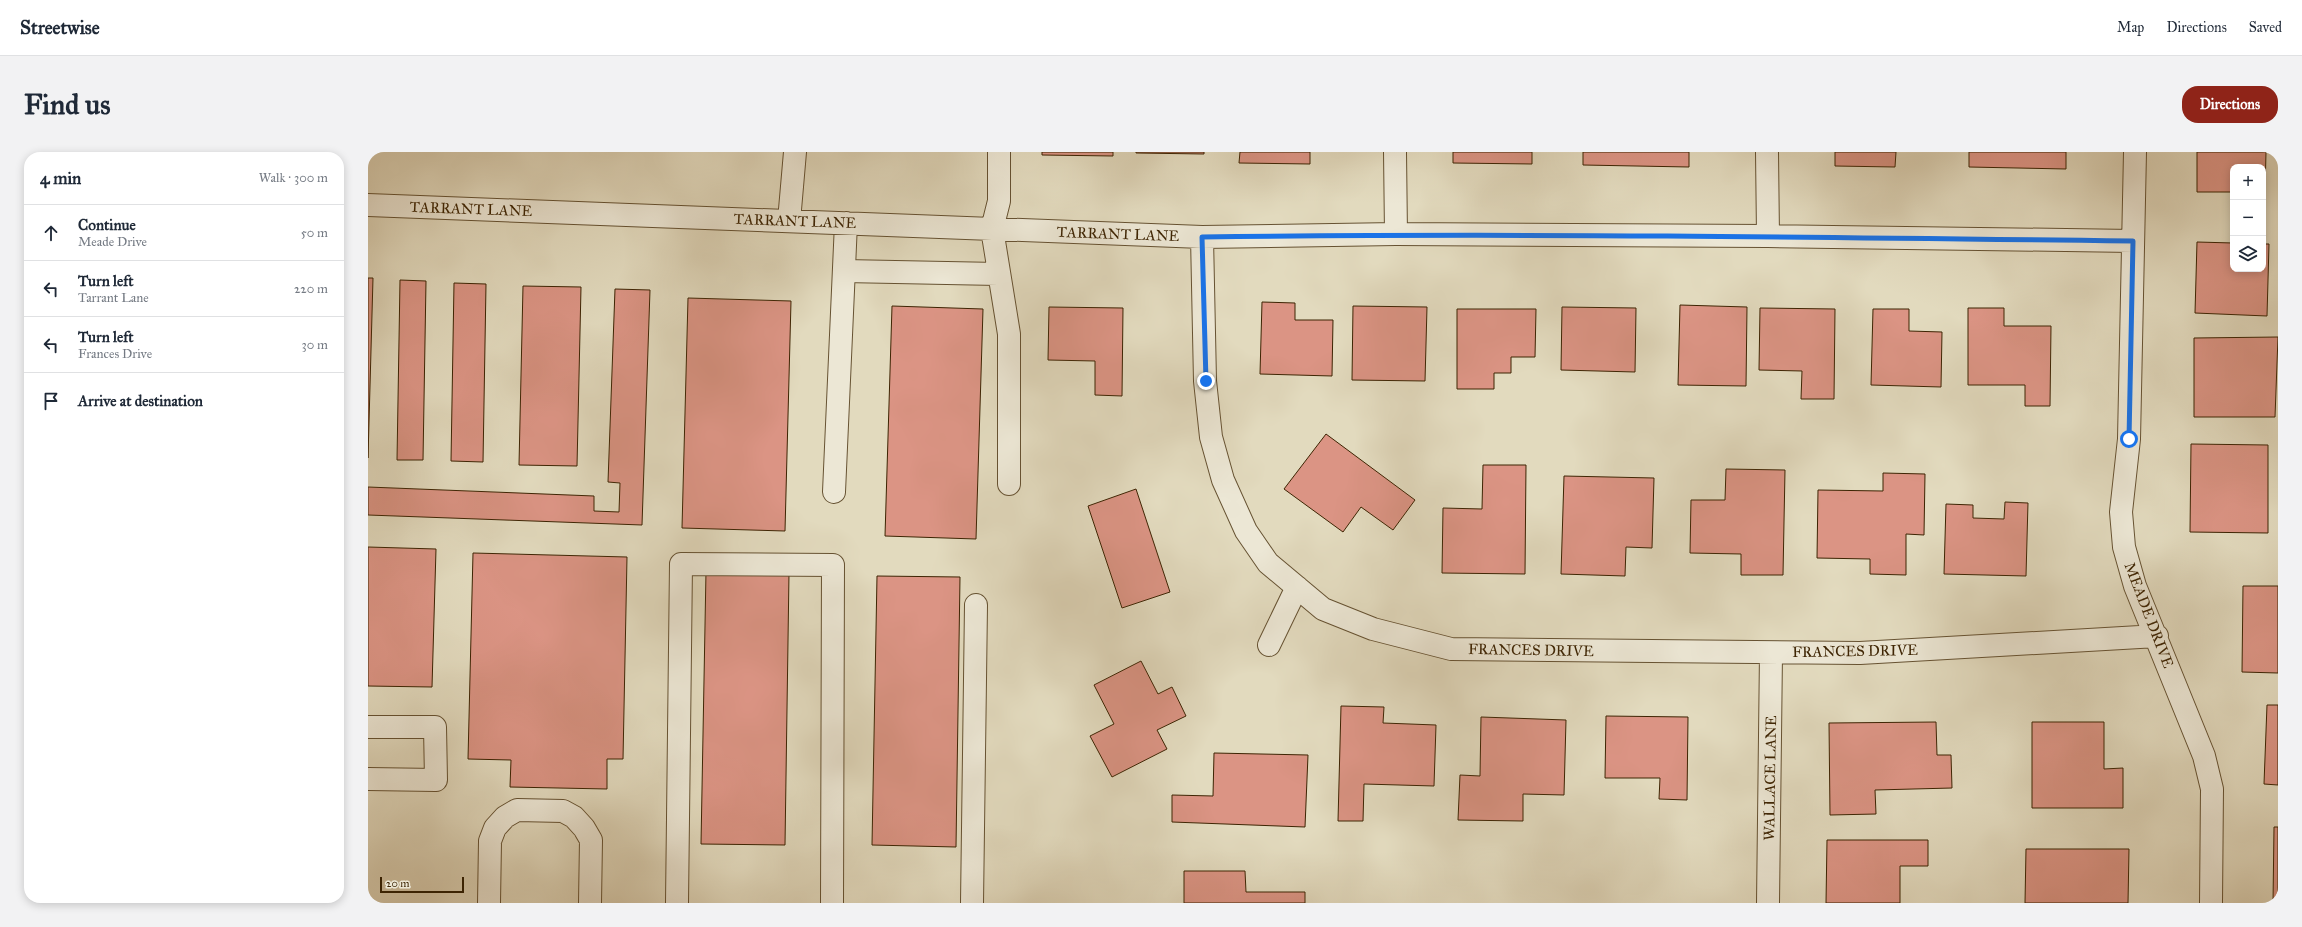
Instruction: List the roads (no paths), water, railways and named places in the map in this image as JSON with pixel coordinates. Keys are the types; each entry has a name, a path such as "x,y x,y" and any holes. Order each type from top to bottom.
{"street":[{"path":"789,221 796,152"},
{"path":"999,152 999,201 992,229 998,274 1009,334 1008,484"},
{"path":"1395,152 1396,234"},
{"path":"1767,152 1768,236"},
{"name":"MEADE DRIVE","path":"2134,152 2129,439 2121,512 2124,547 2135,586 2204,756 2212,789 2211,903"},
{"name":"TARRANT LANE","path":"368,205 1202,237 1396,234 1768,236 2133,241"},
{"path":"834,492 846,224"},
{"name":"FRANCES DRIVE","path":"1202,237 1206,381 1211,437 1223,480 1246,531 1268,563 1323,609 1373,629 1451,649 1860,653 2156,636"},
{"path":"844,271 998,274"},
{"path":"677,903 681,564 688,564 834,565 832,903"},
{"path":"1270,645 1297,587"},
{"path":"972,903 976,605"},
{"name":"WALLACE LANE","path":"1768,903 1771,653"},
{"path":"368,727 435,727 436,780 368,779"},
{"path":"489,903 490,841 495,828 505,817 517,810 563,811 574,817 584,828 591,840 590,903"}]}
